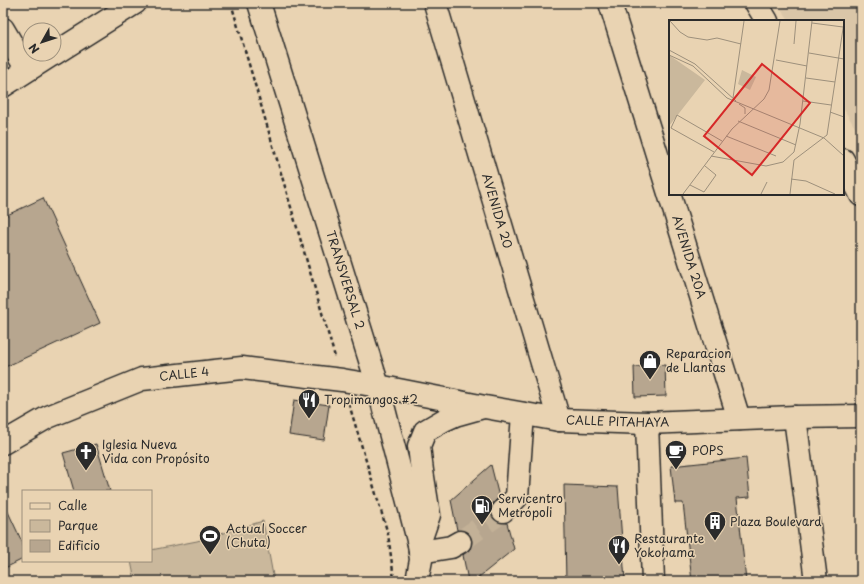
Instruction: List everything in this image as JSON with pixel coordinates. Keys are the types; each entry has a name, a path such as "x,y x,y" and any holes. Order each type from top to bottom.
{"street":[{"path":"62,49 135,3"},
{"name":"TRANSVERSAL 2","path":"260,3 378,386 419,559 431,581"},
{"name":"AVENIDA 20","path":"435,3 559,420"},
{"name":"AVENIDA 20A","path":"610,3 669,193"},
{"path":"756,3 766,20"},
{"path":"3,29 27,70"},
{"path":"3,86 40,62"},
{"path":"844,162 861,195"},
{"name":"AVENIDA 20A","path":"670,195 739,419"},
{"name":"CALLE 4","path":"3,443 48,416 142,379 242,368 342,380 378,386"},
{"name":"CALLE PITAHAYA","path":"378,386 559,420 647,423 861,416"},
{"path":"419,559 429,515 419,446 425,431 449,418 485,407"},
{"path":"503,511 517,497 523,414"},
{"path":"795,417 816,581"},
{"path":"647,423 653,581"},
{"path":"419,559 460,542"}],"path":[{"path":"231,3 388,534 394,581"}],"shaded area":[{"path":"788,3 861,3 861,137 844,110 844,20 788,20 781,9"}],"green space":[{"name":"Actual Soccer (Chuta)","path":"263,521 274,581 135,581 131,562 152,562 152,550 197,541"}],"building":[{"path":"43,198 100,323 3,368 3,217"},
{"name":"Reparacion de Llantas","path":"665,365 666,396 635,397 634,367"},
{"name":"Tropimangos #2","path":"294,400 329,405 324,440 289,435"},
{"name":"Iglesia Nueva Vida con Propósito","path":"96,444 110,490 74,490 63,453"},
{"name":"Plaza Boulevard","path":"746,458 750,497 737,498 746,581 692,581 683,503 675,503 671,466"},
{"name":"Servicentro Metrópoli","path":"491,465 499,497 491,507 491,514 494,520 500,523 507,523 514,549 474,581 468,581 463,555 470,549 472,542 471,536 467,532 457,530 451,500"},
{"path":"564,485 618,487 625,581 566,581"},
{"path":"3,501 22,542 22,560 3,569"}],"tunnel":[{"path":"460,542 503,511"}],"place":[{"name":"Reparacion de Llantas","path":"650,380"},
{"name":"Tropimangos #2","path":"309,420"},
{"name":"POPS","path":"676,470"},
{"name":"Iglesia Nueva Vida con Propósito","path":"86,472"},
{"name":"Servicentro Metrópoli","path":"482,526"},
{"name":"Plaza Boulevard","path":"715,542"},
{"name":"Actual Soccer (Chuta)","path":"210,556"},
{"name":"Restaurante Yokohama","path":"619,566"}]}
